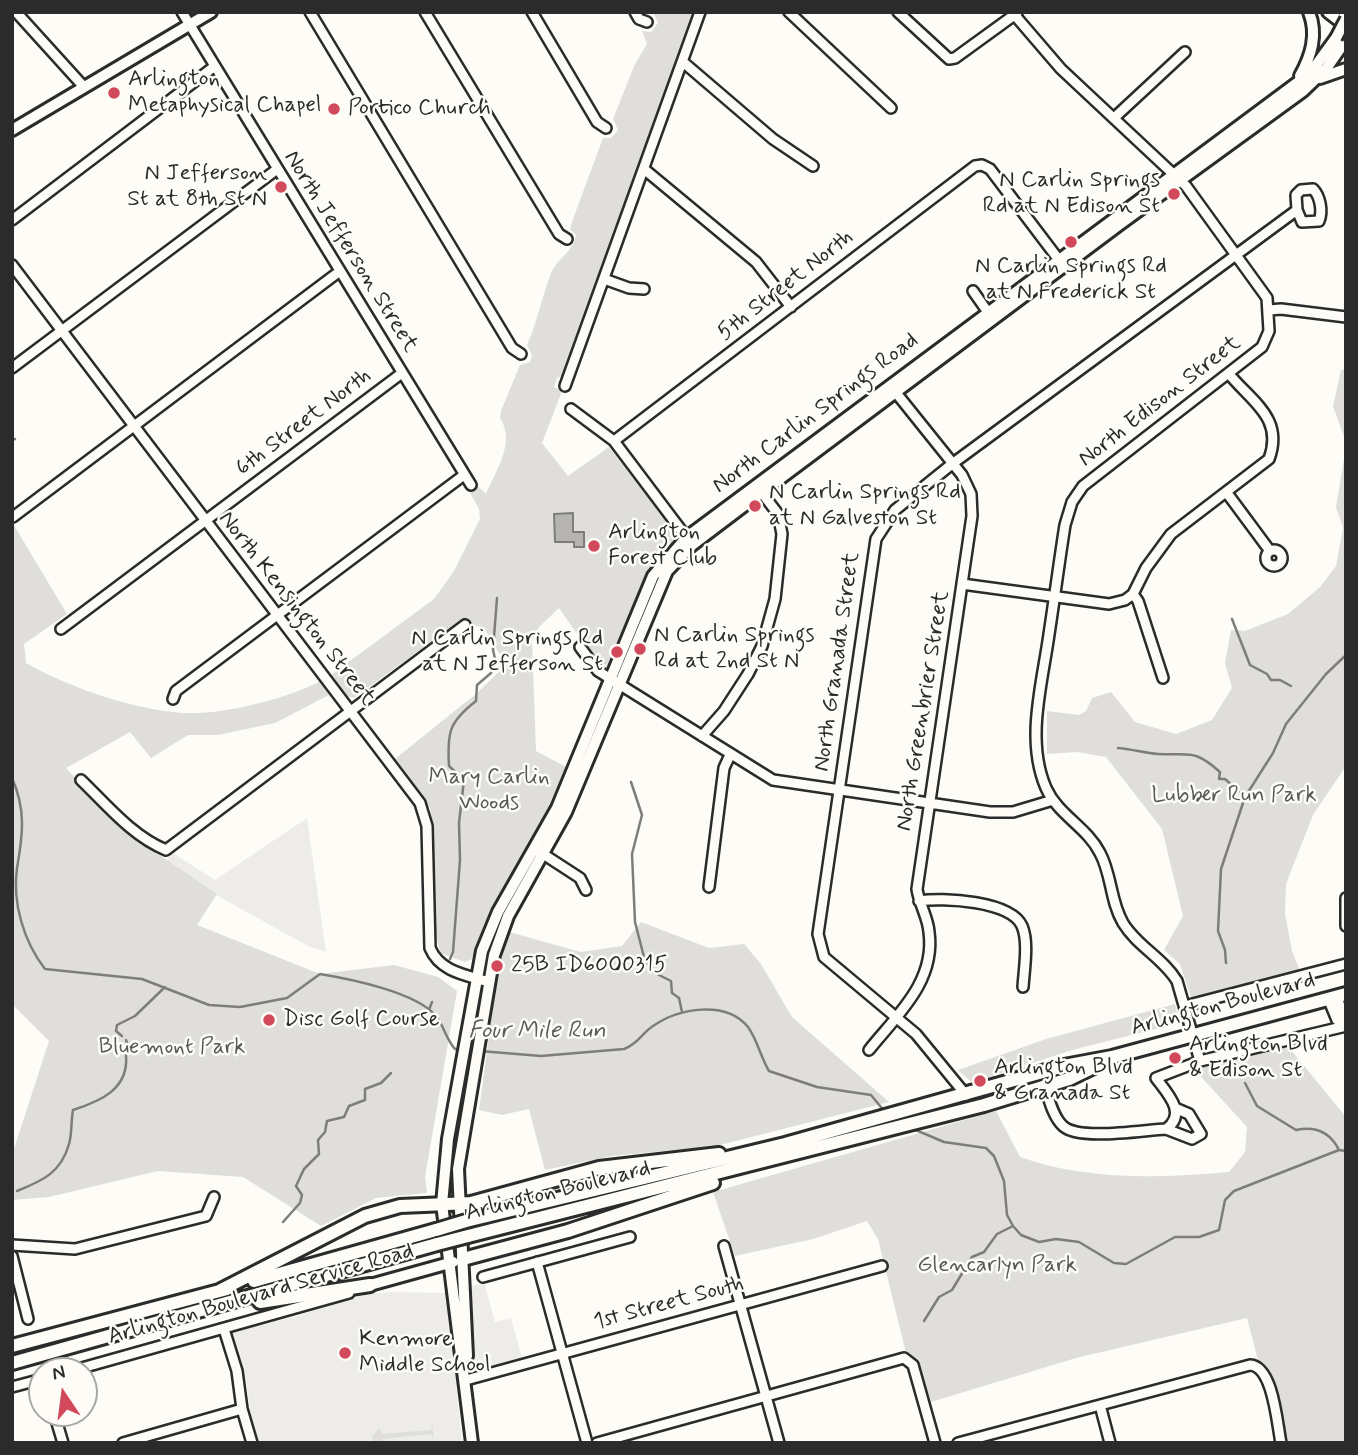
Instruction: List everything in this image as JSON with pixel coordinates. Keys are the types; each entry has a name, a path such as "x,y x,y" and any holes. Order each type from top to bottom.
{"highway":[{"name":"Arlington Boulevard","path":"12,1363 787,1150 837,1130 1064,1066 1112,1057 1337,996"},
{"name":"Arlington Boulevard","path":"12,1346 466,1221 787,1150 858,1139 1045,1087 1087,1072 1112,1057"},
{"path":"219,1291 365,1216 400,1206 471,1203 599,1168 787,1150"},
{"path":"463,1259 618,1215 787,1150"},
{"path":"214,1308 370,1285"}],"main road":[{"path":"12,130 211,12"},
{"path":"1297,83 1312,49 1314,35 1309,12"},
{"path":"1328,12 1346,26"},
{"name":"North Carlin Springs Road","path":"1176,177 1314,81 1342,41 1346,19"},
{"name":"North Carlin Springs Road","path":"466,1380 442,1205 443,1172 476,978 488,933 566,812 615,681 662,581 690,541 1176,177 1297,83 1342,41"},
{"path":"1314,81 1346,69"},
{"name":"North Carlin Springs Road","path":"466,1380 467,1316 457,1204 458,1169 474,1065 499,937 540,852"},
{"name":"Arlington Boulevard Service Road","path":"370,1285 463,1259"},
{"path":"454,1300 467,1316"},
{"path":"466,1380 472,1443"}],"street":[{"path":"16,12 84,87"},
{"name":"North Jefferson Street","path":"182,12 276,170 471,485"},
{"path":"310,12 512,348 521,354"},
{"path":"425,12 559,234 567,239"},
{"path":"532,12 597,122 606,128"},
{"path":"635,12 639,19 648,22"},
{"path":"565,386 700,12"},
{"path":"789,12 891,108"},
{"path":"898,12 949,59 955,58 1015,13 1061,69 1176,177 1236,253 1267,298 1269,310 1346,317"},
{"path":"1114,117 1185,52"},
{"path":"683,62 773,139 813,166"},
{"path":"12,220 215,66"},
{"name":"5th Street North","path":"614,441 968,170 982,164 990,169 1061,262"},
{"path":"644,169 756,262 791,307"},
{"path":"12,368 276,170"},
{"name":"North Granada Street","path":"967,1095 916,1034 824,957 818,934 876,539 895,510 952,464 1297,210"},
{"name":"North Kensington Street","path":"12,265 350,710 424,813 429,941 434,959 455,971 489,982"},
{"path":"13,517 340,271"},
{"path":"604,279 643,289"},
{"path":"973,291 990,315"},
{"name":"North Edison Street","path":"1200,1061 1185,1006 1170,970 1131,934 1119,917 1105,864 1094,843 1053,800 1038,766 1036,737 1065,525 1072,502 1083,485 1262,346 1269,331 1269,310"},
{"name":"6th Street North","path":"61,629 402,373"},
{"path":"962,584 1109,604 1133,594 1146,568 1171,534 1269,459 1275,444 1271,422 1229,374"},
{"name":"North Greenbrier Street","path":"869,1050 897,1019 919,986 926,964 930,932 919,901 928,804 972,516 971,494 952,464 893,388"},
{"path":"571,408 614,441 690,541"},
{"path":"173,699 176,691 464,475"},
{"path":"702,736 724,711 748,674 762,646 775,599 782,534 778,514 759,489"},
{"path":"1227,493 1270,551"},
{"path":"1133,594 1138,601 1163,678"},
{"path":"81,780 126,824 153,845 166,850 466,625"},
{"path":"580,647 598,671 773,780 990,812 1013,812 1053,800"},
{"path":"709,887 724,768 730,755"},
{"path":"540,852 580,878 586,890"},
{"path":"919,901 933,898 1009,911 1022,925 1023,987"},
{"path":"1346,898 1346,926"},
{"path":"1185,1006 1346,964"},
{"path":"1166,1129 1176,1117 1175,1108 1156,1078 1200,1061 1346,1026 1337,996"},
{"path":"1045,1087 1058,1120 1069,1130 1085,1133 1166,1129 1192,1139 1201,1134 1200,1128 1189,1114 1175,1108"},
{"path":"12,1245 75,1249 114,1240 206,1216 214,1197"},
{"path":"483,1277 630,1237"},
{"path":"724,1246 779,1443"},
{"path":"12,1256 28,1319"},
{"path":"537,1262 587,1443"},
{"name":"1st Street South","path":"466,1380 882,1266"},
{"name":"Arlington Boulevard Service Road","path":"98,1364 297,1310 370,1285"},
{"path":"224,1329 237,1371 242,1409 252,1443"},
{"path":"597,1443 904,1358 914,1365 935,1443"},
{"path":"958,1443 1250,1365 1260,1368 1268,1379 1281,1443"},
{"path":"1100,1405 1110,1443"},
{"path":"123,1443 242,1409"}],"shaded area":[{"path":"573,513 573,532 584,532 584,547 574,547 574,542 555,542 554,514"},
{"path":"307,818 326,952 308,946 207,890 166,860 173,853 215,880"},
{"path":"484,1282 495,1322 511,1318 522,1358 476,1370 470,1287"},
{"name":"Kenmore Middle School","path":"389,1292 447,1293 462,1443 259,1443 251,1416 246,1381 231,1333 362,1295"}],"green space":[{"name":"Mary Carlin Woods","path":"653,12 696,12 564,375 557,378 554,387 562,391 542,443 568,476 609,447 674,531 675,538 647,573 607,665 597,663 559,608 539,627 532,641 536,751 566,767 536,835 484,925 472,959 465,962 440,953 434,925 434,834 430,808 395,759 477,693 506,665 485,630 478,626 470,629 462,619 354,698 347,696 331,675 434,599 454,571 480,519 479,509 468,489 476,484 486,494 503,456 506,437 500,418 501,411 520,365 530,362 532,355 527,345 552,271 575,240 576,235 570,229 603,138 611,138 618,130 613,119 635,64 647,44 642,31 651,32 658,23"},
{"path":"1346,369 1346,442 1333,406 1341,370"},
{"name":"Lubber Run Park","path":"1346,447 1346,766 1313,815 1286,884 1285,914 1292,951 1300,971 1192,1000 1180,964 1164,950 1183,916 1162,829 1106,757 1077,752 1047,754 1047,711 1079,715 1086,711 1092,698 1111,692 1135,722 1176,734 1212,720 1232,688 1225,663 1231,630 1245,631 1288,614 1320,587 1336,566 1343,528 1336,507"},
{"name":"Bluemont Park","path":"12,522 67,614 24,644 26,663 97,694 173,712 208,712 248,706 319,682 329,695 275,723 218,735 188,735 151,758 130,732 66,768 121,829 217,894 197,925 320,974 394,965 438,977 457,991 425,1177 427,1193 376,1198 321,1226 243,1177 158,1171 49,1197 12,1200 12,1155 49,1041 12,1004"},
{"path":"641,922 709,948 744,944 761,964 792,1017 889,1102 716,1146 612,1156 545,1170 529,1109 502,1115 479,1110 498,970 509,932 581,952 622,946"},
{"path":"1175,1004 1180,1023 1076,1049 976,1081 970,1081 958,1070 1046,1039"},
{"name":"Glencarlyn Park","path":"1287,1045 1346,1117 1346,1443 1286,1443 1273,1382 1268,1370 1258,1360 1247,1318 1076,1358 931,1402 918,1363 906,1353 878,1239 867,1221 813,1239 735,1256 713,1192 996,1111 1020,1157 1045,1165 1124,1176 1229,1172 1245,1152 1247,1127 1193,1068"},
{"path":"432,1423 434,1440 431,1434 383,1439 383,1443 374,1443 372,1437 379,1428 383,1434 431,1430"}],"waterway":[{"path":"450,959 453,952 460,860 459,823 464,780 449,766 450,736 460,715 476,701 477,685 491,673 496,663 493,650 497,598"},
{"path":"1232,619 1250,665 1267,674 1271,680 1280,680 1291,686"},
{"path":"1226,963 1225,950 1218,931 1221,869 1245,797 1273,753 1286,724 1326,674 1346,655"},
{"path":"1118,748 1197,756 1220,772 1219,779 1225,779 1245,797"},
{"name":"Four Mile Run","path":"12,778 20,800 22,822 16,881 18,908 31,947 45,969 142,979 209,1005 240,1007 287,998 320,974 333,976 382,988 414,1000 436,1016 452,1045 460,1050"},
{"path":"631,782 642,815 632,854 635,922 644,957 653,972 671,981 672,993 679,998 682,1012"},
{"path":"122,1036 116,1031 117,1025 135,1016 165,987"},
{"path":"429,1010 432,1002"},
{"name":"Four Mile Run","path":"480,1051 541,1056 624,1049 664,1020 689,1011 715,1010 739,1018 748,1027 769,1071 817,1087 871,1095 885,1112"},
{"path":"17,1191 49,1175 61,1162 70,1140 73,1110 103,1098 118,1085 126,1067 126,1040"},
{"path":"283,1222 300,1203 302,1195 296,1186 304,1169 319,1154 318,1140 325,1132 327,1121 344,1117 349,1106 365,1100 365,1089 381,1083 391,1073"},
{"path":"1245,1083 1257,1106 1296,1130 1321,1132 1331,1139 1339,1150"},
{"name":"Four Mile Run","path":"911,1128 944,1142 986,1148 994,1156 1004,1181 1007,1215 1021,1235 1039,1242 1056,1239 1079,1242 1114,1263 1126,1264 1175,1237 1199,1237 1219,1230 1225,1200 1234,1191 1339,1150 1346,1151"},
{"path":"924,1321 939,1297 952,1290 972,1257 984,1252 997,1234 1013,1226"}],"place":[{"name":"Arlington Metaphysical Chapel","path":"114,93"},
{"name":"Portico Church","path":"334,109"},
{"name":"N Jefferson St at 8th St N","path":"281,187"},
{"name":"N Carlin Springs Rd at N Edison St","path":"1174,194"},
{"name":"N Carlin Springs Rd at N Frederick St","path":"1071,242"},
{"name":"N Carlin Springs Rd at N Galveston St","path":"755,506"},
{"name":"Arlington Forest Club","path":"594,546"},
{"name":"N Carlin Springs Rd at 2nd St N","path":"640,649"},
{"name":"N Carlin Springs Rd at N Jefferson St","path":"617,652"},
{"name":"25B ID6000315","path":"497,966"},
{"name":"Disc Golf Course","path":"269,1020"},
{"name":"Arlington Blvd & Edison St","path":"1175,1058"},
{"name":"Arlington Blvd & Granada St","path":"980,1081"},
{"name":"Kenmore Middle School","path":"345,1353"}]}
